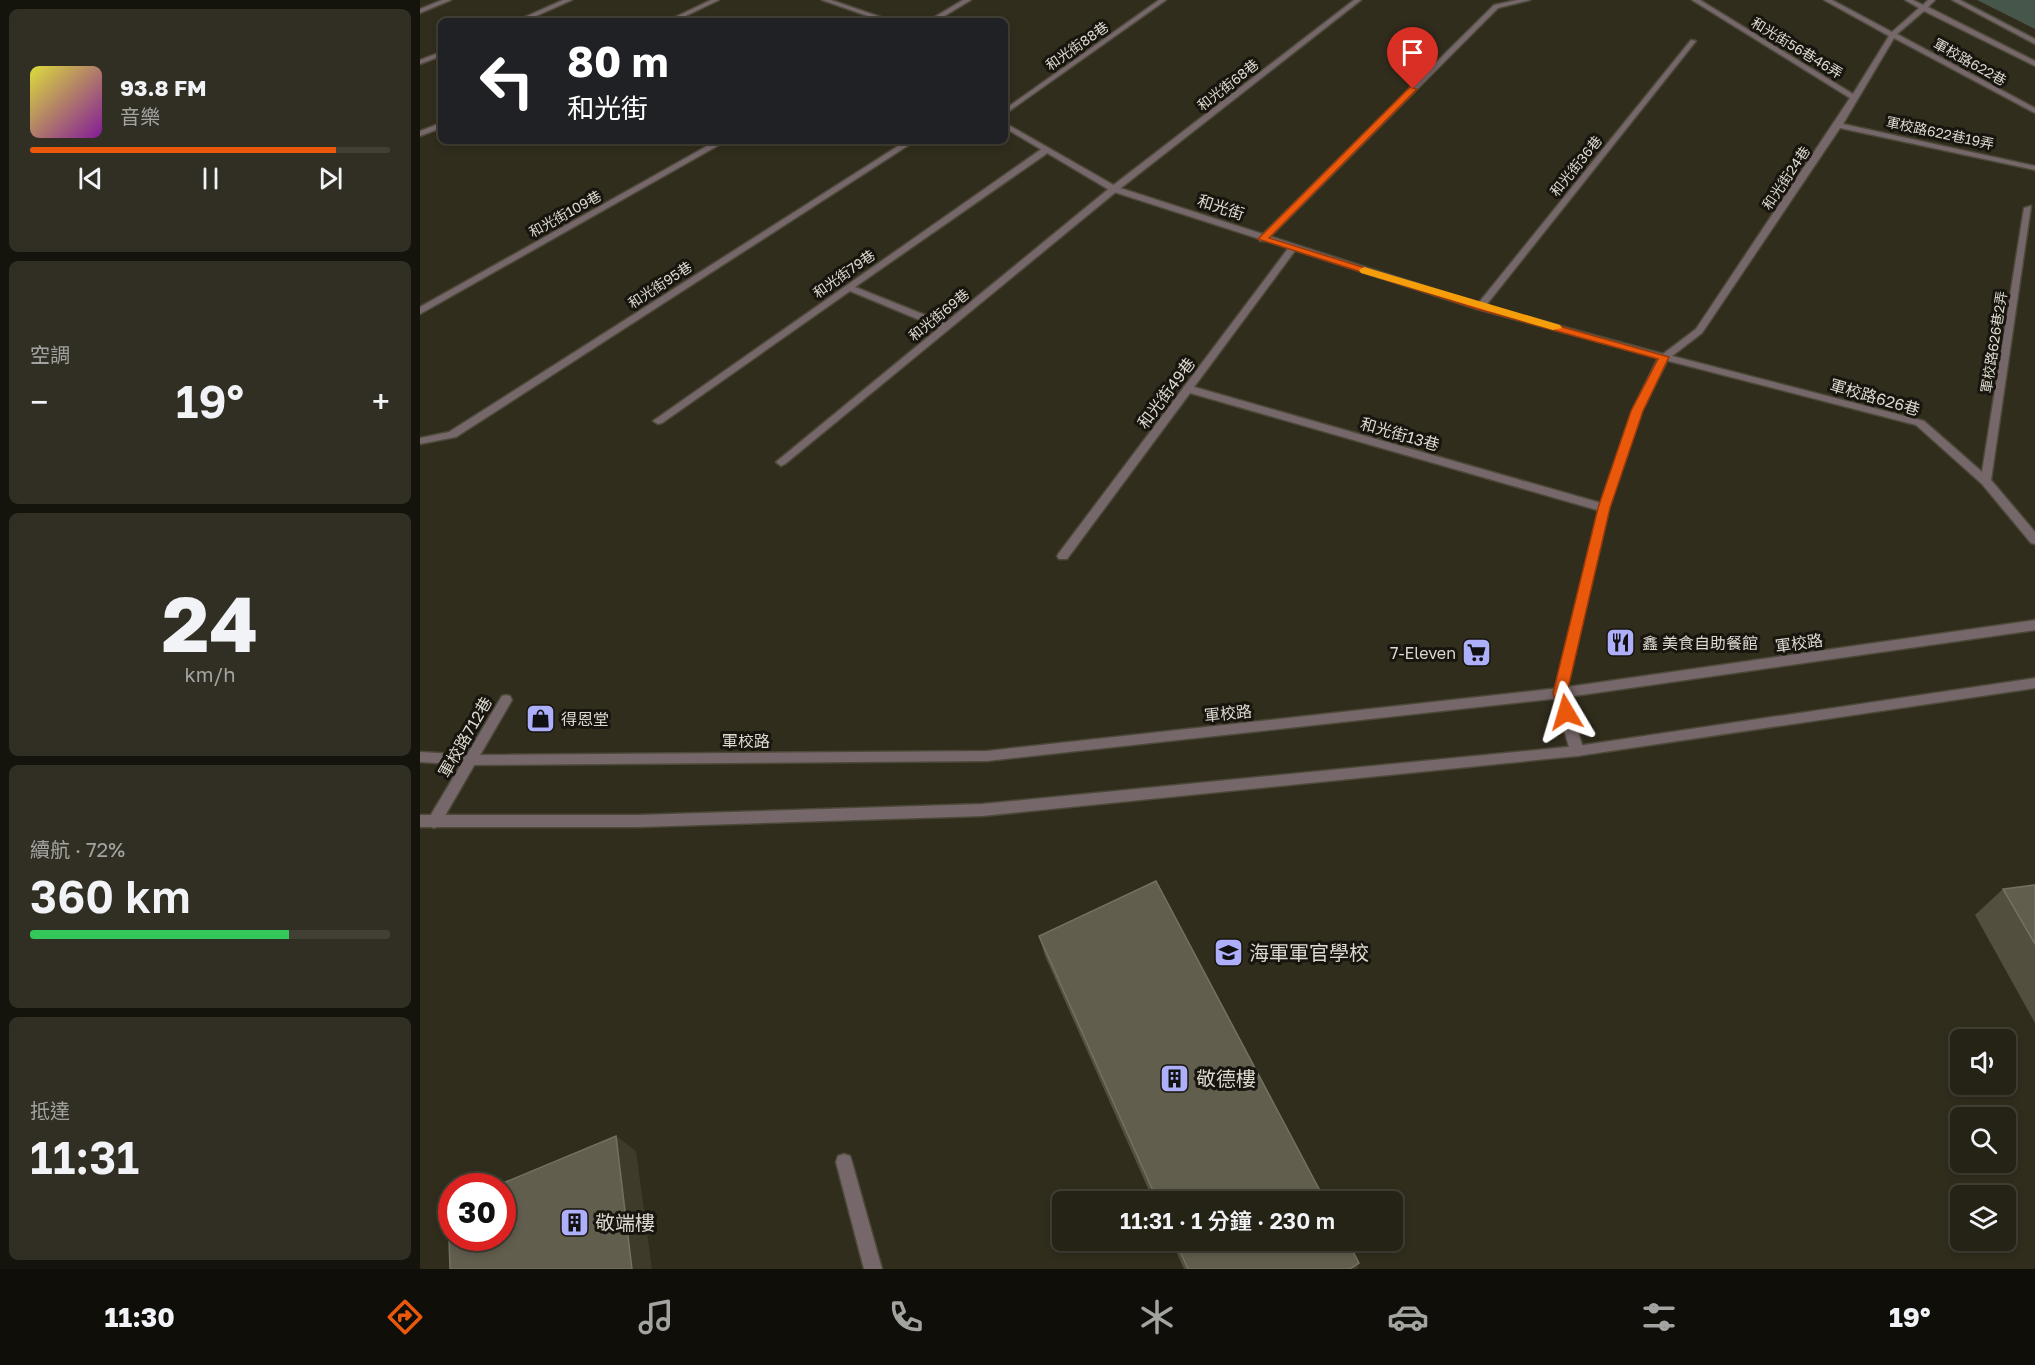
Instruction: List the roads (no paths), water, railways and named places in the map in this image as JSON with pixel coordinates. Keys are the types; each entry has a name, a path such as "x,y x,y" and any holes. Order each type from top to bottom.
{"street":[{"path":"420,11 448,0"},
{"path":"526,18 569,0"},
{"path":"677,18 716,0"},
{"path":"825,0 880,18"},
{"path":"936,18 968,0"},
{"name":"和光街88巷","path":"1008,110 1163,0"},
{"name":"和光街68巷","path":"1114,189 1358,0"},
{"path":"1263,239 1496,6 1527,0"},
{"name":"和光街56巷46弄","path":"1695,0 1855,98"},
{"name":"軍校路622巷","path":"1827,0 2035,111"},
{"path":"1908,0 2035,64"},
{"name":"和光街24巷","path":"1664,357 1699,331 1839,125 1893,34 1932,0"},
{"path":"1955,0 2035,42"},
{"name":"和光街36巷","path":"1480,307 1693,41"},
{"path":"420,62 438,55"},
{"name":"軍校路622巷19弄","path":"1839,125 2035,168"},
{"path":"420,134 438,126"},
{"name":"和光街","path":"1008,127 1114,189 1263,239 1480,307 1664,357"},
{"name":"和光街109巷","path":"420,310 718,144"},
{"name":"和光街95巷","path":"420,441 452,435 906,144"},
{"name":"和光街79巷","path":"658,421 1046,150"},
{"name":"和光街69巷","path":"781,462 1114,189"},
{"name":"軍校路626巷2弄","path":"1986,481 2028,208"},
{"name":"和光街49巷","path":"1063,556 1293,248"},
{"path":"849,288 946,327"},
{"path":"1577,751 1560,693 1604,508 1637,411 1664,357"},
{"name":"軍校路626巷","path":"1664,357 1920,423 1986,481 2035,540"},
{"name":"和光街13巷","path":"1189,388 1604,508"},
{"name":"軍校路","path":"420,757 471,760 987,756 1560,693 2035,625"},
{"path":"420,821 639,820 982,810 1577,751 2035,682"},
{"name":"軍校路712巷","path":"434,822 506,700"},
{"path":"844,1162 873,1269"}],"place":[{"name":"鑫 美食自助餐館","path":"1621,643"},
{"name":"7-Eleven","path":"1477,653"},
{"name":"得恩堂","path":"540,719"},
{"name":"海軍軍官學校","path":"1228,953"},
{"name":"敬德樓","path":"1175,1079"},
{"name":"敬端樓","path":"574,1223"}]}
